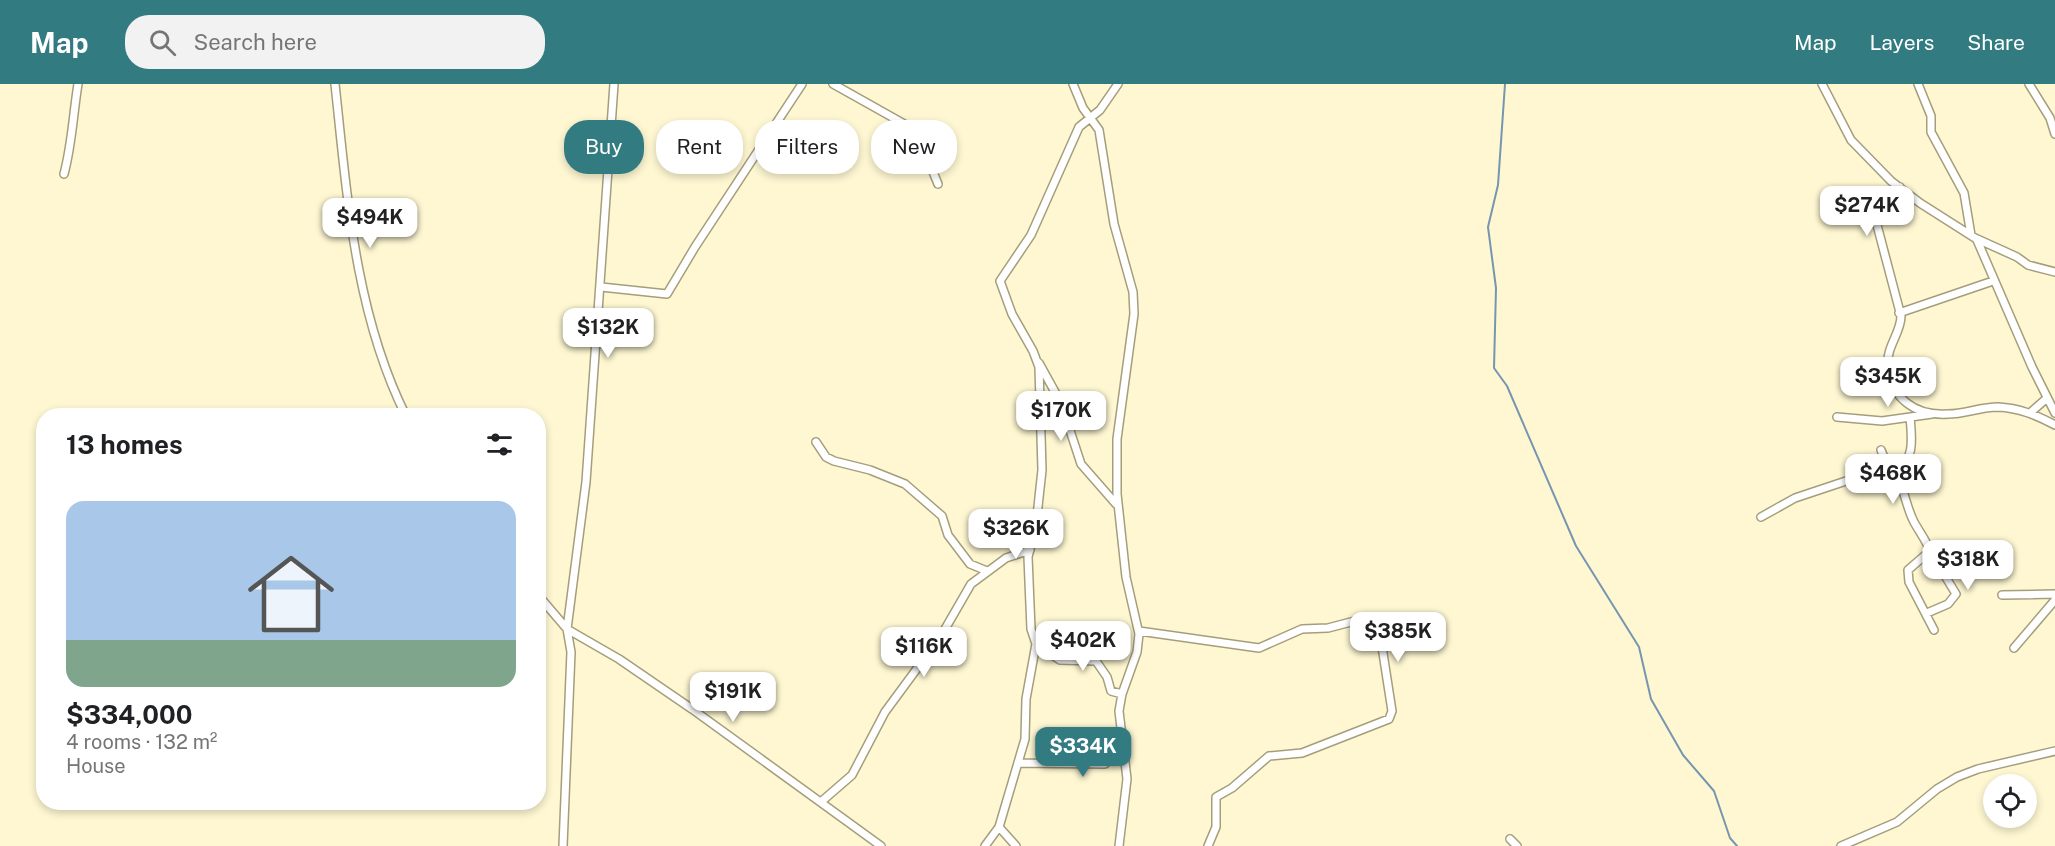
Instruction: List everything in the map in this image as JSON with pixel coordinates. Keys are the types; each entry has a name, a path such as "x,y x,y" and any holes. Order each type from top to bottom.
{"street":[{"path":"64,174 74,139 73,119 78,84"},
{"path":"335,84 344,167 363,290 378,351 402,408"},
{"path":"563,846 571,661 567,629 586,482 602,287 614,84"},
{"path":"602,287 667,294 695,247 802,84"},
{"path":"833,84 924,135 928,140 931,167 938,184"},
{"path":"1073,84 1101,137 1114,224 1134,292 1134,314 1117,439 1117,505 1126,577 1138,631 1137,652 1122,694 1119,711 1126,800 1119,846"},
{"path":"1117,505 1082,464 1061,403 1012,314 1000,281 1031,235 1079,127 1100,110 1118,84"},
{"path":"1822,84 1851,140 1879,171 1973,236 2017,257 2028,265 2055,272"},
{"path":"1918,84 1931,116 1931,132 1964,193 1973,236 1982,248 1993,281 2055,413"},
{"path":"2029,84 2050,118 2055,134"},
{"path":"1900,187 1875,200 1872,206 1901,327 1887,360 1893,387 1904,402 1938,414"},
{"path":"1899,313 1993,281"},
{"path":"985,846 999,827 1019,763 1025,739 1030,670 1036,644 1031,629 1030,550 1036,525 1042,470 1036,358"},
{"path":"2030,413 2047,398"},
{"path":"1837,417 1882,421 1996,407 2020,409 2055,424"},
{"path":"1896,474 1909,459 1912,441 1910,417"},
{"path":"816,442 826,457 834,461 870,470 906,484 942,516 948,535 970,564 987,571"},
{"path":"1881,450 1888,467 1896,474 1910,513 1925,537 1930,552 1956,594 1948,604 1927,613"},
{"path":"1761,517 1796,498 1888,467"},
{"path":"822,801 852,775 885,712 941,636 971,584 1006,558 1030,550"},
{"path":"1930,552 1908,570 1909,582 1934,630"},
{"path":"2002,595 2055,594"},
{"path":"2014,648 2054,603"},
{"path":"546,605 567,629 628,665 822,801 881,846"},
{"path":"1138,631 1259,648 1302,629 1328,628 1370,617 1378,621 1392,711 1389,719 1302,753 1269,756 1216,797 1216,827 1208,846"},
{"path":"1036,644 1060,660 1096,661 1112,691 1122,694"},
{"path":"1019,763 1105,764 1109,762 1122,740"},
{"path":"1841,846 1897,822 1937,789 1957,777 1978,769 2055,751"},
{"path":"999,827 1016,846"},
{"path":"1510,839 1517,846"}],"waterway":[{"path":"1505,84 1498,185 1488,227 1496,288 1494,368 1507,386 1576,546 1639,647 1651,699 1683,755 1714,791 1730,838 1737,846"}]}
